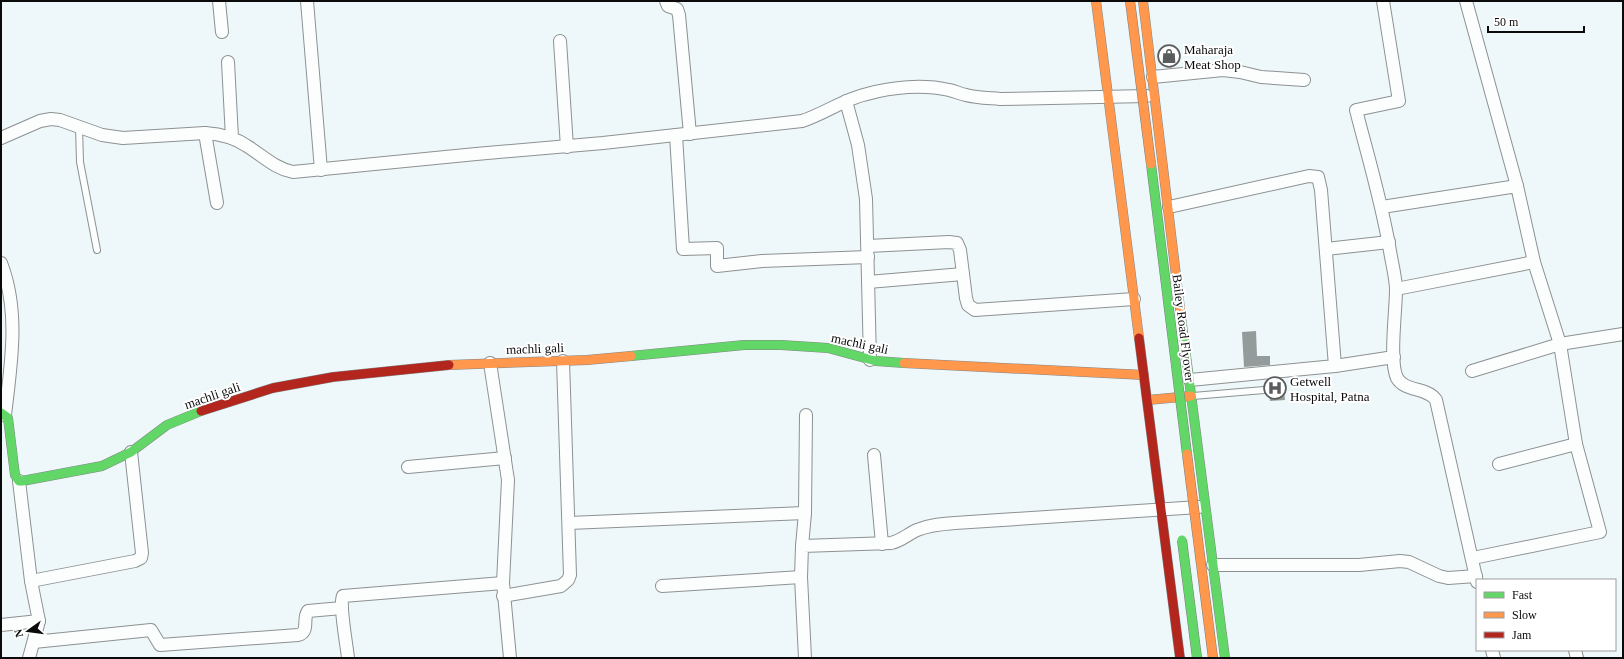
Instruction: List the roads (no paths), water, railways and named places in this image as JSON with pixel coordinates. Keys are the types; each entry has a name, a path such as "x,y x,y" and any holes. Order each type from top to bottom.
{"main road":[{"path":"1096,1 1180,658"},
{"name":"Bailey Road Flyover","path":"1130,1 1212,658"},
{"path":"1143,1 1191,396 1225,658"},
{"path":"1127,88 1129,104"},
{"name":"machli gali","path":"19,481 102,466 131,452 168,425 185,417 273,388 333,377 432,366 587,360 744,345 780,345 828,348 870,360 898,363 1144,375"},
{"path":"1164,389 1166,405"},
{"path":"1148,400 1191,396"},
{"path":"3,414 8,423 13,470 19,481"},
{"path":"1177,500 1179,516"},
{"path":"1181,531 1197,658"}],"street":[{"path":"219,1 222,32"},
{"path":"307,1 322,170"},
{"path":"666,1 668,6 677,9 679,15 690,134"},
{"path":"1213,565 1359,565 1400,561 1409,562 1439,576 1448,578 1476,579 1436,400 1432,394 1403,384 1397,378 1394,357 1396,289 1382,207 1356,110 1399,101 1383,1"},
{"path":"1466,1 1516,186 1534,262 1560,344 1576,444 1600,532 1472,558"},
{"path":"560,41 567,146"},
{"path":"228,62 232,138"},
{"path":"1153,77 1223,70 1261,77 1304,80"},
{"path":"1,138 35,123 51,119 60,120 102,135 123,138 205,133 232,138 246,145 270,163 282,169 294,172 690,134 802,121 818,116 846,101 882,90 916,87 936,88 980,98 1000,99 1155,96"},
{"path":"846,101 858,145 865,183 870,360"},
{"path":"205,133 217,203"},
{"path":"676,135 683,249 717,248 717,266 953,242 956,243 960,250 968,305 977,311 1134,299"},
{"path":"1169,207 1309,176 1318,177 1321,190 1326,249 1334,366"},
{"path":"1382,207 1516,186"},
{"path":"1326,249 1388,242"},
{"path":"1396,289 1534,262"},
{"path":"1,263 10,298 14,324 3,414"},
{"path":"868,282 963,274"},
{"path":"1472,371 1560,344 1623,334"},
{"path":"1190,380 1334,366 1394,357"},
{"path":"503,596 554,588 565,583 570,575 563,361"},
{"path":"490,363 508,480 503,596 510,658"},
{"path":"805,658 801,577 805,512 806,415"},
{"path":"1498,464 1576,444"},
{"path":"31,581 135,561 141,558 142,553 131,452"},
{"path":"874,455 882,544"},
{"path":"408,467 505,458"},
{"path":"19,481 31,581 39,621 29,658"},
{"path":"802,546 882,544 897,542 914,531 931,525 1206,507"},
{"path":"569,523 805,512"},
{"path":"662,586 801,577"},
{"path":"348,658 341,599 344,596 503,583"},
{"path":"34,642 151,630 160,645 298,635 304,631 305,616 308,611 342,608"},
{"path":"1,625 39,621"}],"lane":[{"path":"79,127 81,168 97,250"},
{"path":"1191,396 1264,390"}],"place":[{"name":"Maharaja Meat Shop","path":"1169,56"},
{"name":"Getwell Hospital, Patna","path":"1275,388"}]}
